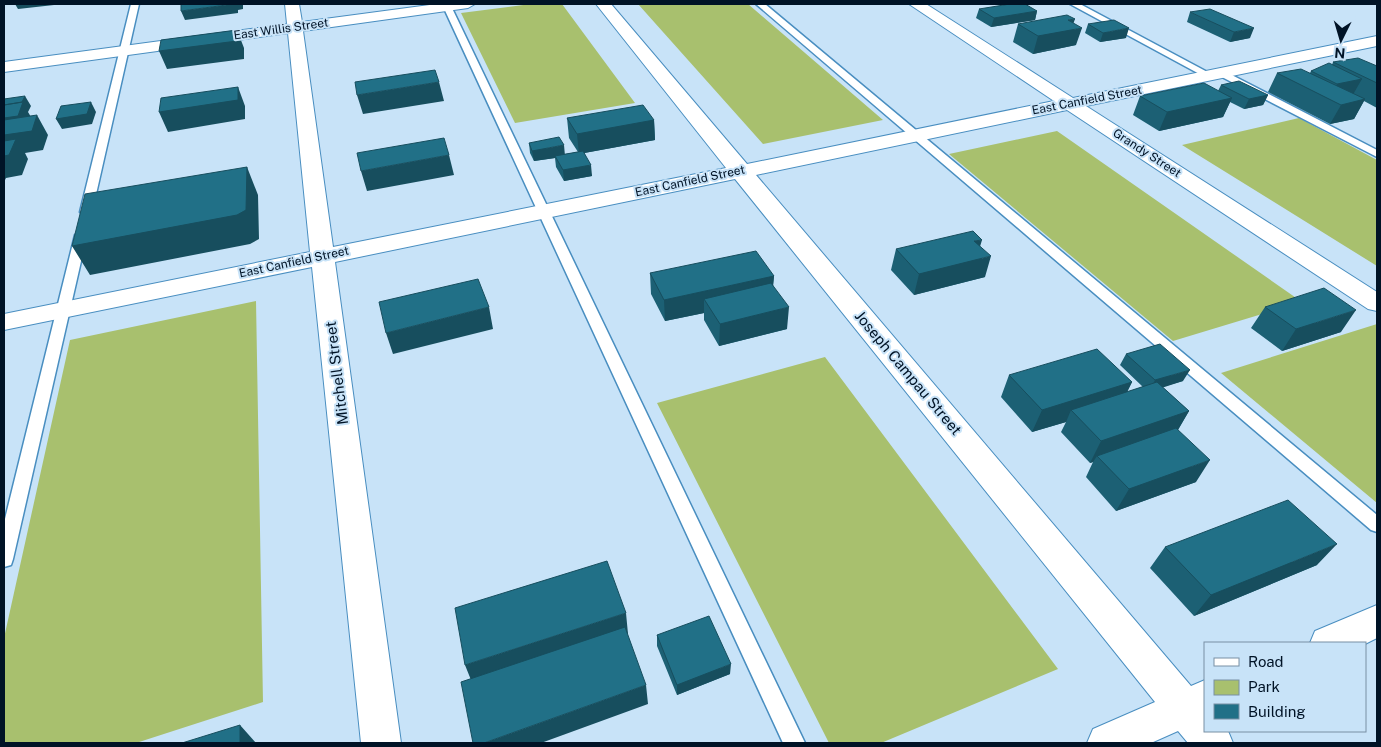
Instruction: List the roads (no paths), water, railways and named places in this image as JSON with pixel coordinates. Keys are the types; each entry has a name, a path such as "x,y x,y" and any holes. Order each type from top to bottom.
{"street":[{"name":"East Willis Street","path":"4,67 124,50 293,16 468,4"},
{"name":"Joseph Campau Street","path":"603,4 741,171 1195,704 1204,724"},
{"name":"Grandy Street","path":"916,4 1377,303"},
{"name":"Mitchell Street","path":"293,16 381,743"},
{"name":"East Canfield Street","path":"4,322 1069,103 1377,42"},
{"path":"1330,642 1377,621"},
{"path":"1106,743 1195,704"}],"lane":[{"path":"4,559 135,4"},
{"path":"760,4 1377,525"},
{"path":"1074,4 1377,154"},
{"path":"447,5 794,743"}]}
